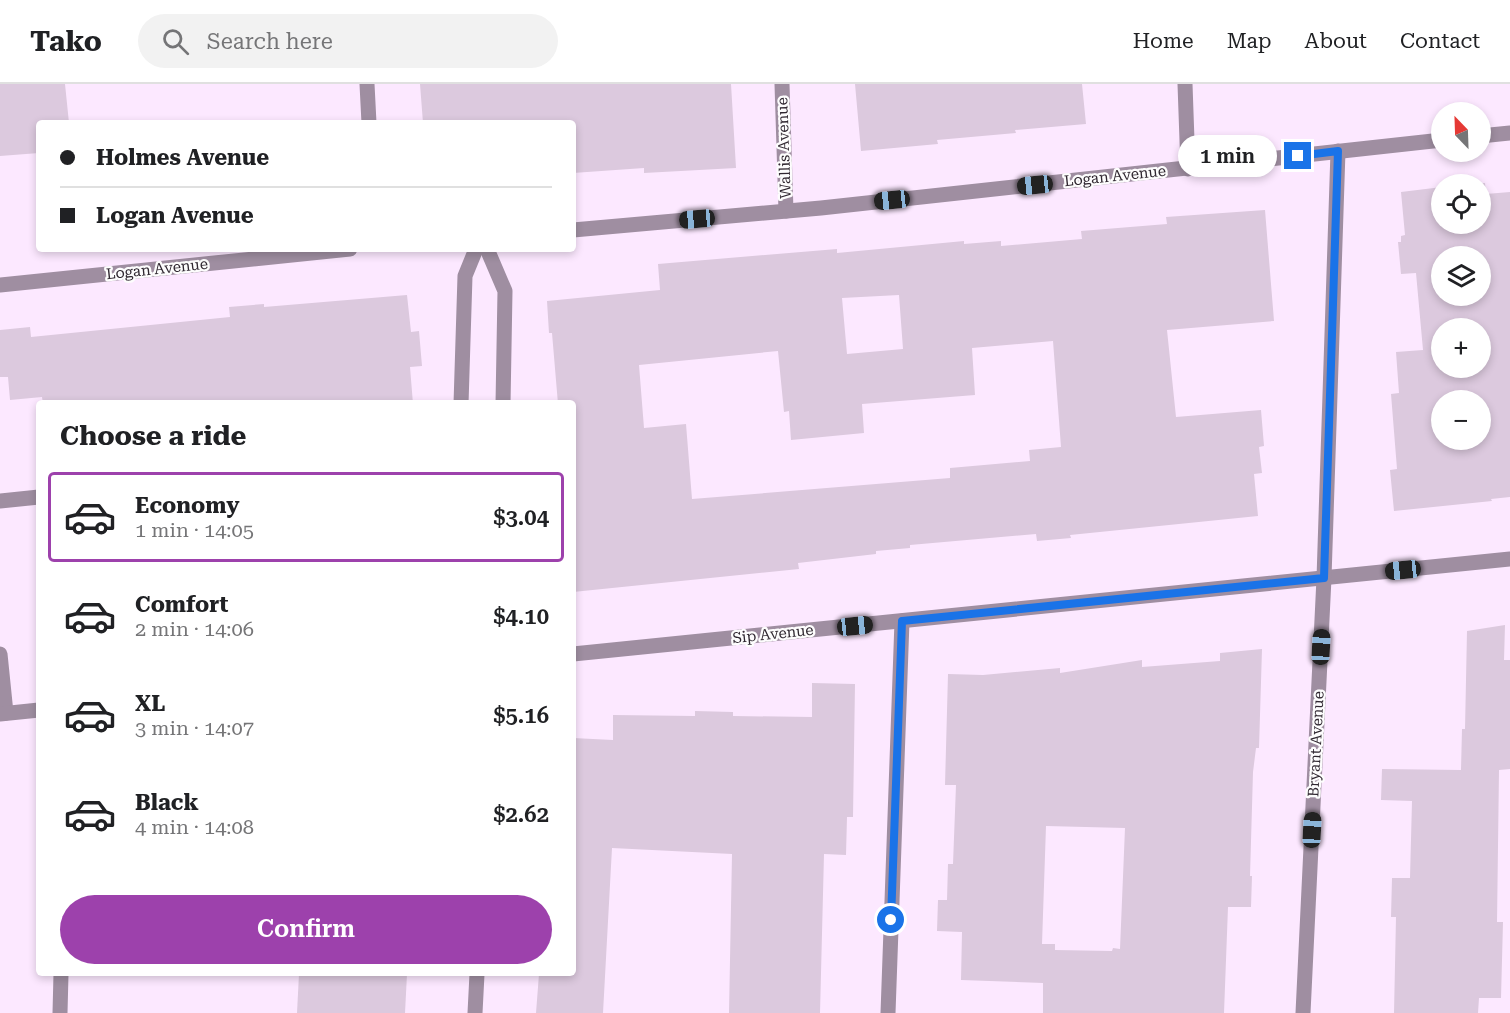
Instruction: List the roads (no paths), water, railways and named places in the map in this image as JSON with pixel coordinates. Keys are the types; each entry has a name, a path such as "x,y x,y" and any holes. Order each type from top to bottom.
{"street":[{"path":"367,84 369,120"},
{"name":"Wallis Avenue","path":"782,84 786,211"},
{"path":"1185,84 1188,169"},
{"path":"1491,135 1510,133"},
{"name":"Logan Avenue","path":"576,230 786,211 1431,141"},
{"name":"Bryant Avenue","path":"1303,1013 1324,578 1338,151"},
{"name":"Logan Avenue","path":"0,285 321,252"},
{"path":"461,400 465,276 475,252"},
{"path":"488,252 505,291 503,400"},
{"path":"0,501 36,497"},
{"name":"Sip Avenue","path":"576,654 1510,559"},
{"path":"888,1013 902,621"},
{"path":"0,654 3,713 36,710"},
{"path":"60,1013 61,976"},
{"path":"475,1013 477,976"}]}
